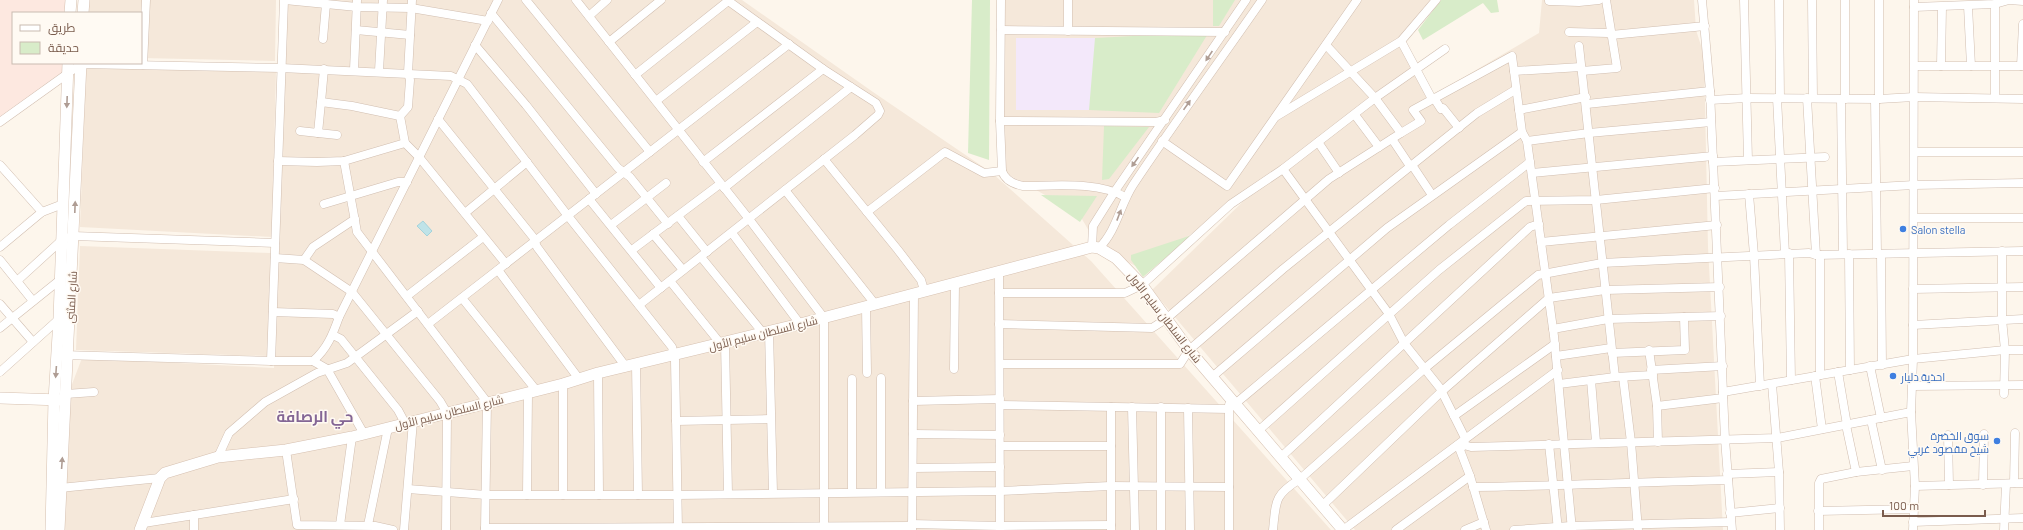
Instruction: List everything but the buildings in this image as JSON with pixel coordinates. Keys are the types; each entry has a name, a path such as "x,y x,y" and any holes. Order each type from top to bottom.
{"street":[{"path":"70,12 71,0"},
{"path":"84,0 84,12"},
{"path":"143,65 146,0"},
{"path":"271,361 284,0 326,4 411,4 490,17 618,168 625,172 668,224"},
{"path":"313,361 321,354 333,335 339,317 498,0"},
{"path":"526,0 650,152"},
{"path":"576,0 749,219 824,318 824,528"},
{"path":"588,16 607,0"},
{"path":"609,42 661,0"},
{"path":"635,74 727,0 823,69 876,103 880,111 878,115 856,135 670,280 639,306"},
{"path":"1001,0 1000,122 1002,171 1004,177 1015,184 1023,186 1098,187 1115,191 1125,197"},
{"path":"1068,0 1068,31"},
{"path":"1095,248 1093,226 1115,191 1246,0"},
{"path":"1095,248 1111,234 1125,197 1162,141 1262,0"},
{"path":"1162,141 1227,186 1357,0"},
{"path":"1274,119 1401,40 1436,0"},
{"path":"1549,1 1579,2 1599,0"},
{"path":"1514,71 1617,68 1606,0"},
{"path":"1514,530 1731,526 1723,395 1716,192 1702,0"},
{"path":"1744,0 1748,160"},
{"path":"1778,0 1778,98 1780,159 1787,254 1791,380"},
{"path":"1812,0 1810,158 1818,255 1817,376 1822,429"},
{"path":"1845,0 1842,189 1850,370"},
{"path":"1879,0 1876,187 1882,364"},
{"path":"2023,1 2009,0 1995,4 1968,6 1956,3 1942,7 1914,4 1914,253 1913,386 1911,412 1915,486 1913,526 2023,518"},
{"path":"379,72 383,3"},
{"path":"323,39 326,4"},
{"path":"354,70 357,4"},
{"path":"400,116 408,107 410,80 408,73 411,4"},
{"path":"1995,4 1995,98"},
{"path":"1968,6 1970,66"},
{"path":"1941,66 1942,7"},
{"path":"656,101 758,22"},
{"path":"1915,66 2022,66 2023,24"},
{"path":"1569,32 1608,33 1611,35 1705,26"},
{"path":"356,30 410,35"},
{"path":"1001,30 1225,32"},
{"path":"1401,40 1433,98 1459,128"},
{"path":"428,324 789,44"},
{"path":"475,45 526,105 593,197 611,225 661,288"},
{"path":"1326,45 1375,98 1401,133"},
{"path":"1579,46 1593,167 1611,350 1619,377 1631,442 1638,527"},
{"path":"999,293 1125,293 1142,285 1231,204 1283,169 1355,115 1375,98 1445,49"},
{"path":"999,324 1152,328 1166,319 1304,198 1339,173 1421,121 1413,110 1512,56 1515,90 1522,132 1527,141 1532,173 1555,344 1565,444 1571,528"},
{"path":"0,122 68,68 81,64 354,70 451,76 459,79 467,84 568,216 672,347 674,355 678,528"},
{"name":"شارع المثنى","path":"52,530 54,400 62,355 68,237 81,64"},
{"name":"شارع المثنى","path":"59,530 60,488 66,397 59,319 61,279 68,237 63,204 68,68"},
{"path":"318,133 324,69"},
{"path":"703,162 823,69"},
{"path":"632,250 722,186 851,87"},
{"path":"1000,364 1180,364 1189,350 1328,232 1477,113 1515,90"},
{"path":"1519,110 1586,101 1710,96 1747,98 1877,99 1914,96 2023,99"},
{"path":"322,102 352,106 400,116"},
{"path":"1355,115 1379,147"},
{"path":"400,116 405,143 419,157 506,264"},
{"path":"438,119 533,237 535,242 631,366 638,494"},
{"path":"1000,122 1156,122 1165,120"},
{"path":"1527,141 1589,133 1711,122"},
{"path":"300,131 337,135"},
{"path":"1212,378 1348,259 1432,195 1522,132"},
{"path":"1392,139 1432,195"},
{"path":"1318,142 1339,173"},
{"path":"278,161 344,161 405,143"},
{"path":"867,212 945,152 984,174 1002,171"},
{"path":"1914,152 2023,152"},
{"path":"1532,173 1593,167 1713,159 1748,160 1825,157"},
{"path":"824,159 921,280 919,292 913,401 912,527"},
{"path":"344,161 358,232 487,402 485,529 912,527 1111,528 1111,407"},
{"path":"464,213 527,162"},
{"path":"913,401 1000,402 1111,407 1188,408 1231,404 1371,291 1449,225 1530,162"},
{"path":"0,165 42,212"},
{"path":"1283,169 1389,314 1404,343 1442,392 1454,416 1485,526 1465,530"},
{"path":"324,204 351,198 398,182 407,182"},
{"path":"611,225 666,183"},
{"path":"1258,431 1439,270 1526,202 1535,200 1596,200 1716,192 1749,194 1914,185 2023,184"},
{"path":"786,190 870,306 867,373"},
{"path":"1749,194 1754,255 1760,386"},
{"path":"0,247 42,212 63,204"},
{"path":"678,216 704,255 766,332 772,493"},
{"path":"1914,218 2023,218"},
{"path":"304,260 313,246 355,219"},
{"path":"1281,457 1530,227 1539,224"},
{"path":"1541,242 1600,235 1717,225"},
{"path":"732,233 800,324"},
{"path":"653,234 683,270"},
{"path":"17,281 68,237 275,243"},
{"path":"407,296 483,237"},
{"name":"شارع السلطان سليم الأول","path":"60,488 160,478 165,473 218,457 286,450 352,437 563,384 598,373 824,318 999,271 1095,248 1116,258 1142,285 1189,350 1231,404 1258,431 1343,530"},
{"path":"2002,251 2002,319 2005,350 2004,394"},
{"path":"1273,530 1275,504 1284,489 1300,479 1424,369 1538,275 1545,272 1602,263 1718,256 1809,253 1818,255 2023,251"},
{"path":"275,258 304,260 352,292 440,401 447,414 446,530"},
{"path":"0,260 33,301"},
{"path":"498,270 580,379"},
{"path":"999,271 1000,528"},
{"path":"0,328 61,279"},
{"path":"670,280 722,343 727,420 728,494"},
{"path":"954,369 955,283"},
{"path":"1322,505 1442,392 1549,298 1605,290 1720,287"},
{"path":"1913,289 2023,287"},
{"path":"462,298 532,392 527,495"},
{"path":"0,304 33,342"},
{"path":"218,457 229,433 265,402 317,373 347,364 418,311"},
{"path":"273,312 333,314 339,317"},
{"path":"1553,329 1608,320 1721,316"},
{"path":"1556,356 1611,350 1686,350 1684,317"},
{"path":"0,372 59,319"},
{"path":"1913,324 2023,319"},
{"path":"333,335 341,339 355,358 409,422 408,489 404,530"},
{"path":"1454,416 1555,344"},
{"path":"1649,350 1657,406 1658,442"},
{"path":"1657,406 1723,395 1791,380 1913,359 2005,350 2023,350"},
{"path":"62,355 313,361 327,369 364,434"},
{"path":"1559,384 1723,366"},
{"path":"1870,366 1881,418"},
{"path":"1343,530 1462,444 1558,370"},
{"path":"1838,372 1856,472"},
{"path":"598,373 599,495"},
{"path":"881,378 881,492"},
{"path":"852,379 852,492"},
{"path":"1591,380 1596,442"},
{"path":"563,384 563,495"},
{"path":"1772,384 1779,472 1780,530"},
{"path":"1913,386 2023,385"},
{"path":"0,398 54,400 94,392"},
{"path":"1229,530 1231,404"},
{"path":"1132,407 1135,530"},
{"path":"1161,407 1161,530"},
{"path":"1188,408 1190,530"},
{"path":"1462,444 1471,447 1596,442 1658,442 1777,438 1911,412"},
{"path":"676,421 770,420"},
{"path":"1871,420 1882,470"},
{"path":"368,526 388,428"},
{"path":"1915,486 2019,483 2015,433"},
{"path":"913,434 1000,435"},
{"path":"1983,485 1984,434"},
{"path":"1948,435 1949,485"},
{"path":"340,525 352,437"},
{"path":"1549,444 1558,529"},
{"path":"1000,446 1111,446"},
{"path":"286,450 294,499 296,527 340,525 368,526 393,530"},
{"path":"1819,530 1819,482 1821,480 1856,472 1913,466"},
{"path":"913,468 1000,467"},
{"path":"1473,487 1568,486 1727,477 1779,472"},
{"path":"1396,530 1470,476"},
{"path":"142,526 160,478"},
{"path":"2004,530 2006,484"},
{"path":"408,489 486,495 677,495 1000,491 1110,486 1229,487"},
{"path":"142,526 194,515 294,499"},
{"path":"1730,513 1780,508"},
{"path":"1818,511 1913,509"},
{"path":"194,515 194,530"}],"shaded area":[{"path":"0,0 71,0 70,12 12,12 12,64 68,64 67,73 0,127"},
{"path":"86,0 276,0 275,61 142,58 142,12 86,12"},
{"path":"287,0 742,0 992,173 1091,261 1331,530 60,530 66,400 82,358 274,368"},
{"path":"998,0 1432,0 1399,40 1430,97 1539,33 1542,0 1694,0 1696,30 1704,55 1708,247 1723,530 1355,530 1152,290 1261,184 1142,269 1099,248 1079,214 1002,171"},
{"path":"1016,38 1095,38 1095,110 1016,110"},
{"path":"86,68 276,71 272,237 80,227"},
{"path":"80,246 271,253 268,356 76,350"}],"green space":[{"path":"972,0 990,0 989,160 968,153"},
{"path":"1213,0 1235,0 1219,26 1213,26"},
{"path":"1441,0 1497,0 1499,12 1491,13 1483,3 1423,40 1418,30"},
{"path":"1209,32 1159,113 1089,110 1095,38"},
{"path":"1104,126 1149,127 1109,179 1102,180"},
{"path":"1041,195 1097,196 1080,222"},
{"path":"1192,235 1143,277 1131,260 1131,255"}],"water":[{"path":"423,221 432,231 427,236 417,226"}],"place":[{"name":"Salon stella","path":"1903,229"},
{"name":"احذية دليار","path":"1893,376"},
{"name":"سوق الخضرة شيخ مقصود غربي","path":"1997,441"}],"district":[{"name":"حي الرصافة","path":"315,416"}]}
